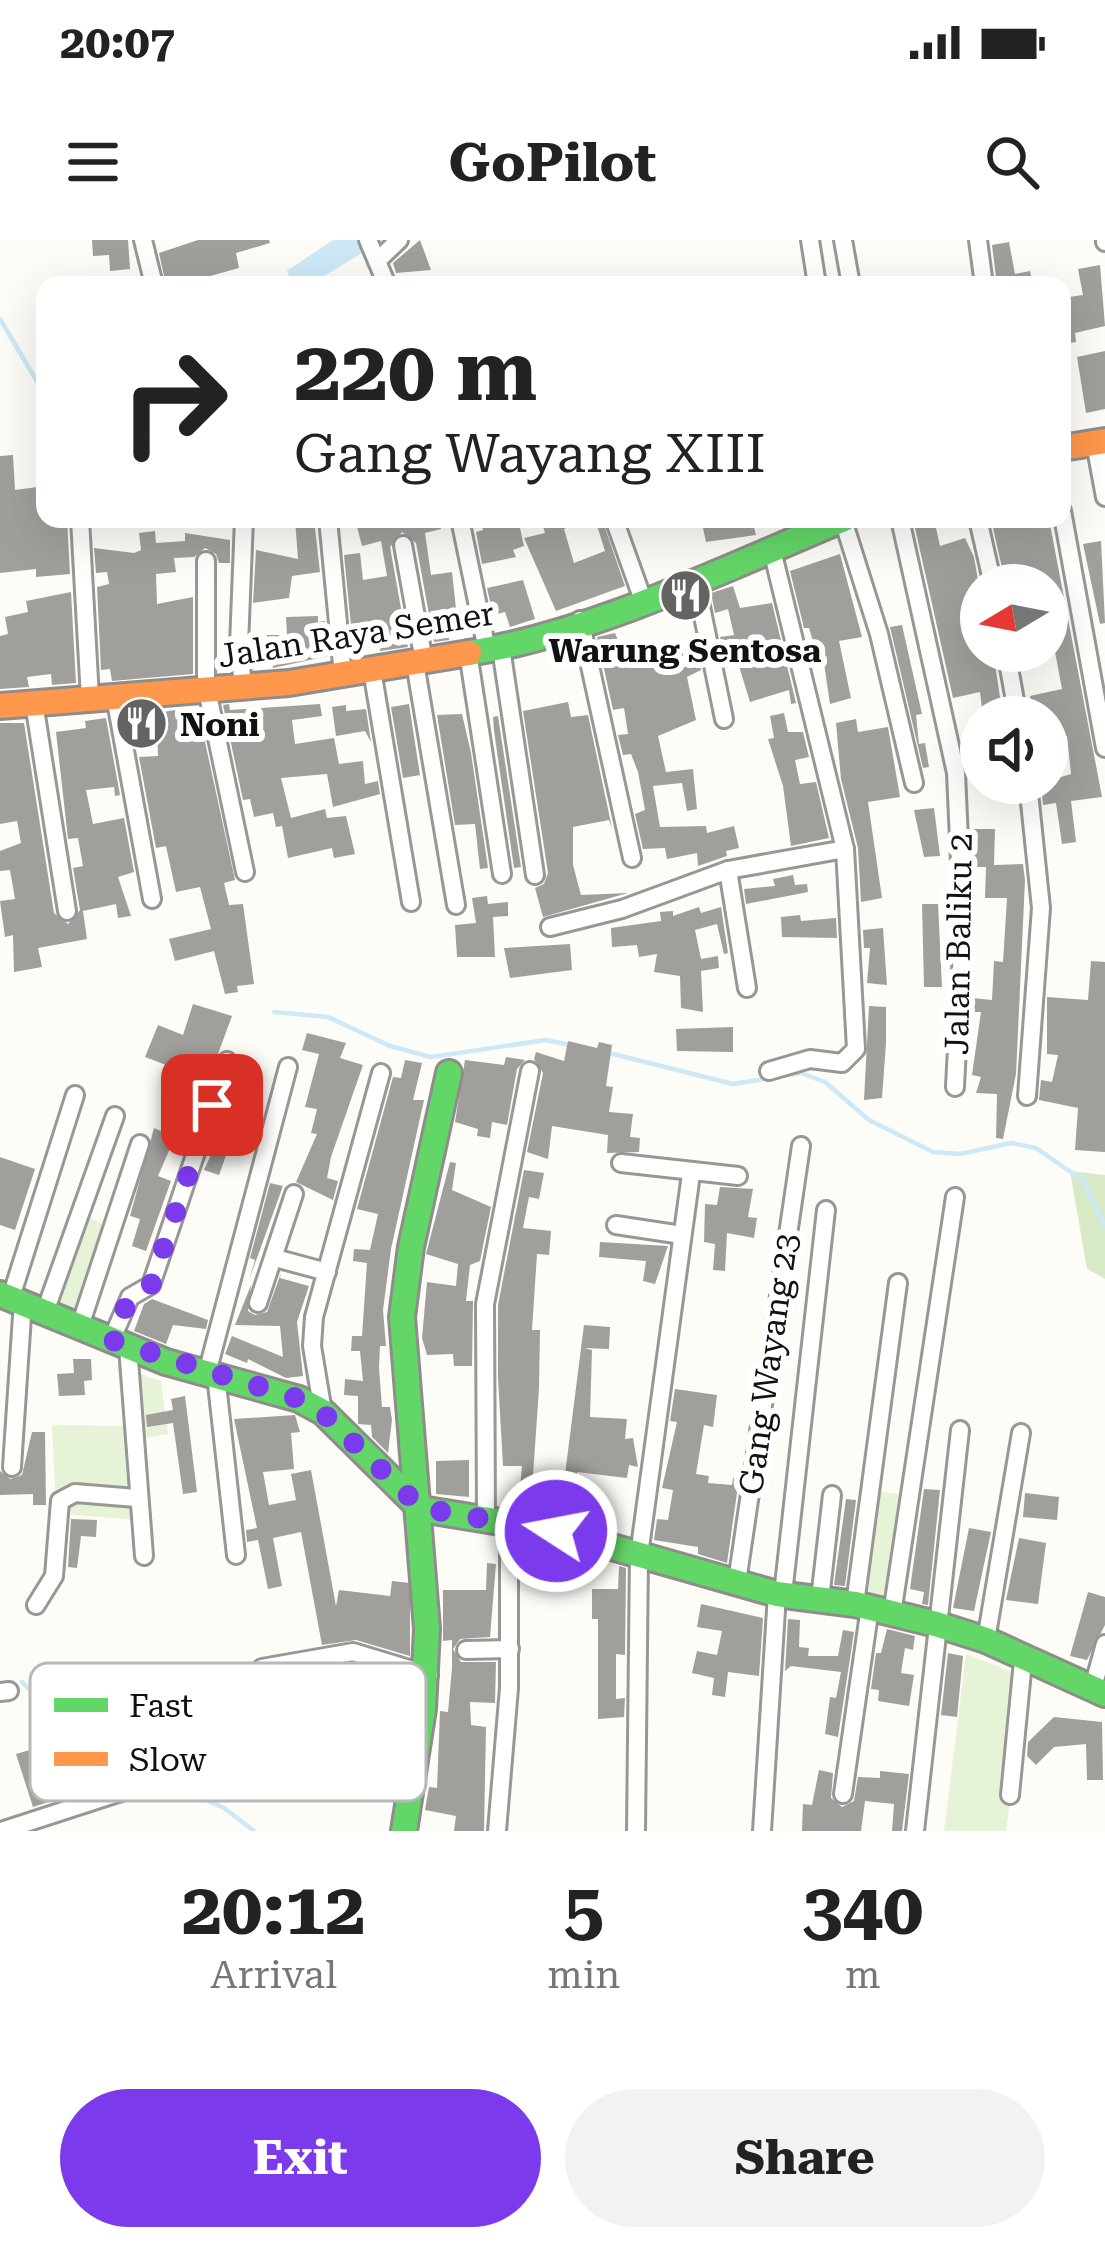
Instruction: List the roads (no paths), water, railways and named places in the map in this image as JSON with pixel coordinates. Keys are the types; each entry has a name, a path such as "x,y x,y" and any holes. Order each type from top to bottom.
{"street":[{"path":"143,240 152,276"},
{"path":"373,250 399,240"},
{"path":"810,240 816,276"},
{"path":"843,240 849,276"},
{"path":"978,240 983,276"},
{"path":"1100,442 1105,496"},
{"path":"81,528 103,697 152,898"},
{"path":"243,687 239,645 244,528"},
{"path":"329,528 343,675"},
{"path":"462,528 535,875"},
{"path":"617,528 643,600"},
{"name":"Jalan Raya Semer","path":"0,706 243,687 485,650 696,581 822,528"},
{"path":"846,528 879,634 914,783"},
{"name":"Jalan Baliku 2","path":"902,528 956,773 963,929 956,1087"},
{"path":"980,528 988,564"},
{"path":"1065,528 1105,748"},
{"path":"403,545 456,905"},
{"path":"769,1071 810,1059 835,1063 854,1056 845,849 772,550"},
{"path":"206,561 206,690 245,872"},
{"path":"696,581 724,719"},
{"path":"580,620 632,858"},
{"path":"485,650 502,874"},
{"path":"372,670 411,902"},
{"path":"34,703 67,911"},
{"path":"1027,1096 1040,930 1030,804"},
{"path":"550,927 622,909 728,870 845,849"},
{"path":"728,870 747,988"},
{"path":"144,1556 120,1344 130,1297 151,1285 227,1061"},
{"path":"236,1555 212,1374 288,1067"},
{"path":"496,1831 510,1648 497,1520 485,1304 530,1072"},
{"path":"322,1412 312,1331 381,1073"},
{"path":"426,1694 421,1508 402,1348 405,1298 449,1073"},
{"path":"12,1467 20,1300 75,1095"},
{"path":"20,1300 115,1117"},
{"path":"80,1326 140,1144"},
{"name":"Gang Wayang 23","path":"737,1582 801,1146"},
{"path":"621,1163 738,1176"},
{"path":"636,1831 639,1555 691,1174"},
{"path":"258,1303 293,1194"},
{"path":"844,1794 872,1608 956,1197"},
{"path":"762,1831 780,1594 826,1210"},
{"path":"616,1225 682,1234"},
{"path":"275,1258 326,1272"},
{"path":"872,1608 898,1283"},
{"path":"20,1300 120,1344 299,1399 322,1412 421,1508 497,1520 780,1594 872,1608 936,1624 986,1640 1098,1692 1105,1644"},
{"path":"915,1831 960,1430"},
{"path":"986,1640 1022,1433"},
{"path":"36,1605 54,1576 60,1501 75,1493 136,1498"},
{"path":"820,1599 832,1495"},
{"path":"466,1650 510,1648"},
{"path":"290,1663 363,1652 395,1663"},
{"path":"335,1663 336,1655"},
{"path":"1010,1795 1023,1661"},
{"path":"2,1831 94,1801"},
{"path":"404,1831 409,1801"}],"water":[{"path":"333,240 384,240 324,276 289,276 287,271"}],"waterway":[{"path":"0,319 36,380"},
{"path":"274,1012 328,1017 390,1046 431,1057 546,1040 570,1045"},
{"path":"605,1052 733,1084 801,1073 825,1082 869,1120 933,1152 960,1154 1011,1143 1036,1148 1084,1181 1105,1227"},
{"path":"22,1682 30,1690"},
{"path":"208,1801 254,1831"}],"place":[{"name":"Warung Sentosa","path":"685,596"},
{"name":"Noni","path":"141,724"}]}
